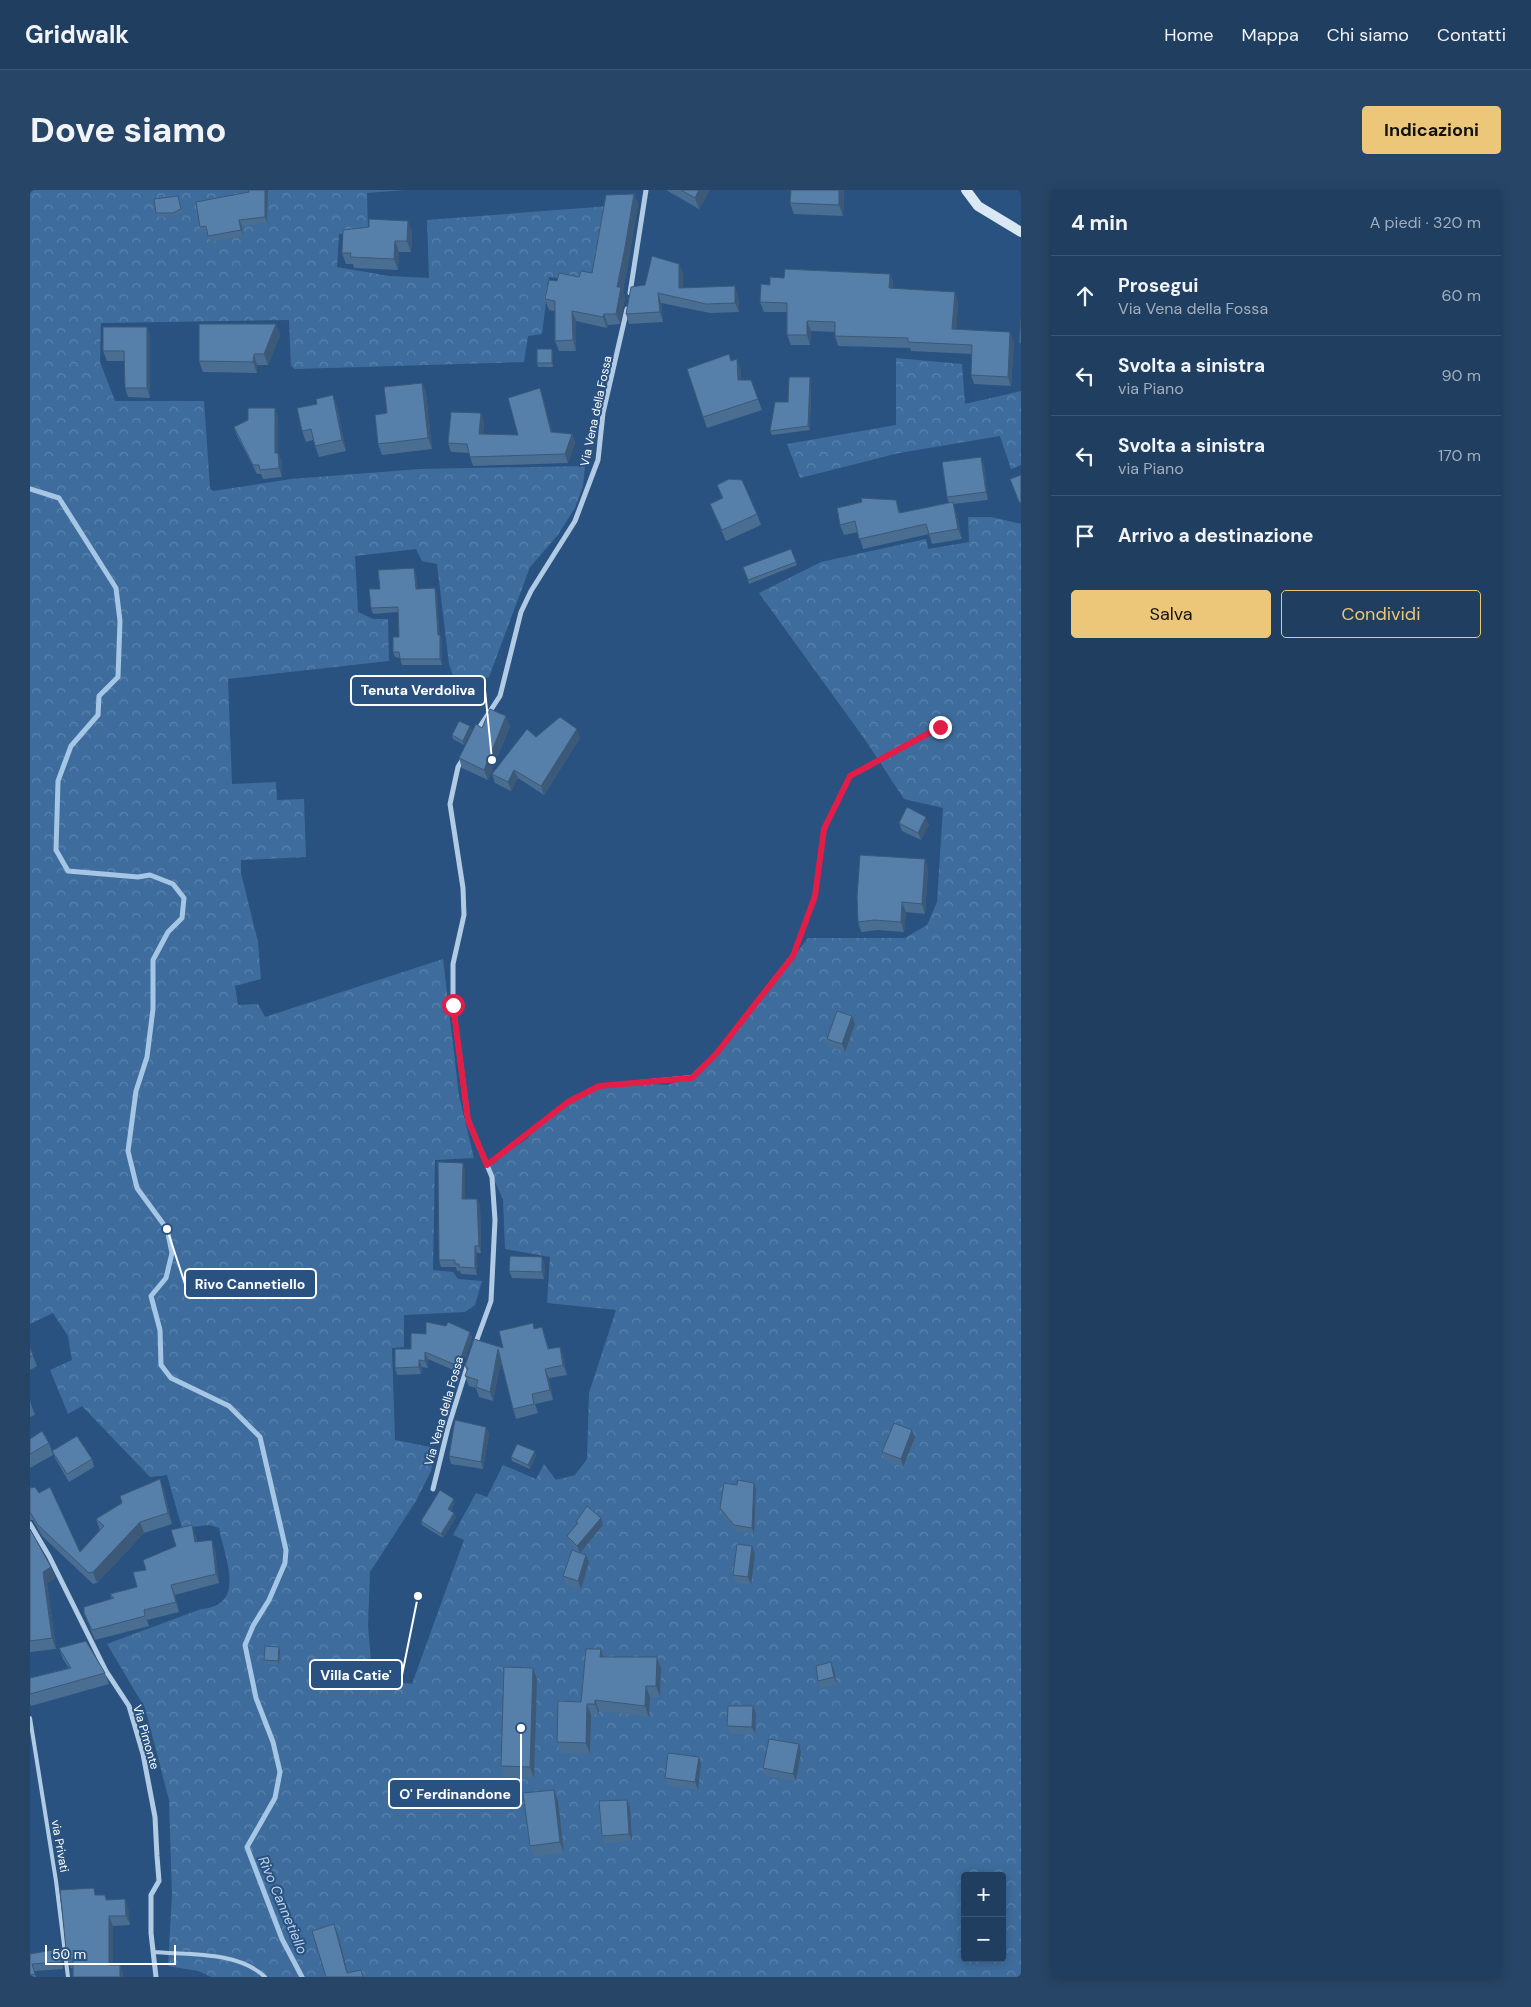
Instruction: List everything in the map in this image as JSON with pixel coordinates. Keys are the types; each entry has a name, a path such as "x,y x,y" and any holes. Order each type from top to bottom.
{"main road":[{"path":"966,190 978,206 1021,232"}],"street":[{"name":"Via Vena della Fossa","path":"473,736 500,696 521,612 531,591 575,521 598,460 603,413 620,349 636,264 646,190"},
{"name":"Via Vena della Fossa","path":"466,752 458,767 450,804 463,888 464,915 453,964 453,1005 468,1120 492,1177 495,1220 492,1301 472,1351"},
{"name":"Via Vena della Fossa","path":"433,1489 448,1428 469,1359"},
{"name":"Via Pimonte","path":"30,1524 49,1556 103,1664 129,1706 143,1754 155,1816 158,1881 152,1895 153,1952 156,1977"}],"lane":[{"path":"487,1165 560,1107 599,1086 692,1078 716,1054 793,956 815,896 824,829 850,776 940,727"},
{"name":"via Privati","path":"30,1718 56,1881 64,1958 68,1977"},
{"path":"153,1952 219,1958 244,1964 265,1977"}],"green space":[{"path":"30,190 405,190 367,193 368,232 339,234 337,267 389,276 429,278 427,220 610,206 595,283 549,277 542,334 528,336 524,362 295,369 291,366 289,320 101,323 100,362 115,401 204,401 210,488 213,491 291,479 420,469 585,466 583,486 575,508 557,536 530,567 489,677 474,681 458,689 449,664 437,564 422,561 416,549 355,556 358,612 373,619 388,619 389,661 228,679 232,784 276,782 277,800 304,799 306,857 241,860 241,873 258,942 261,979 235,986 238,1005 258,1004 265,1017 443,959 459,1096 474,1158 435,1160 433,1270 453,1272 458,1279 482,1281 475,1305 465,1312 404,1315 404,1347 392,1348 395,1440 435,1448 431,1471 416,1501 370,1572 368,1625 372,1675 412,1684 464,1540 453,1535 476,1493 487,1497 503,1465 536,1479 544,1464 556,1480 575,1475 587,1459 589,1393 616,1310 547,1303 550,1257 505,1249 503,1199 487,1165 527,1139 538,1124 573,1096 599,1086 626,1082 667,1085 692,1077 725,1045 808,938 905,938 927,925 937,902 943,808 904,799 866,741 759,593 821,562 926,539 928,549 969,542 968,517 991,517 1021,524 1021,1977 211,1977 198,1971 168,1966 172,1895 169,1800 145,1708 107,1644 201,1609 215,1606 224,1599 228,1590 230,1579 228,1566 219,1528 210,1525 182,1528 167,1475 150,1477 82,1406 68,1414 50,1370 72,1360 68,1336 53,1313 30,1324"},
{"path":"896,358 962,364 965,404 1021,391 1021,465 1011,469 1000,436 899,453 800,478 787,444 896,425"}],"building":[{"path":"248,190 265,190 265,217 239,220 241,230 208,236 206,226 200,227 196,202 249,192"},
{"path":"681,190 699,190 695,198"},
{"path":"791,190 839,190 839,205 790,203"},
{"path":"634,194 617,287 621,287 616,314 604,314 603,317 572,311 573,340 555,341 555,301 545,299 549,280 557,281 559,273 579,277 581,271 592,273 606,195"},
{"path":"178,196 181,209 173,213 156,213 154,199"},
{"path":"369,219 408,221 407,241 395,241 394,259 350,257 351,253 342,253 343,230 369,227"},
{"path":"652,256 679,264 679,288 735,286 735,303 706,304 658,293 660,312 626,314 631,287 645,285"},
{"path":"785,269 890,274 889,288 955,292 952,329 1010,332 1008,377 971,375 972,345 908,342 908,338 835,336 835,322 807,321 807,335 787,335 787,303 760,302 761,284 770,285 770,277 784,278"},
{"path":"1021,318 1021,343 1019,343"},
{"path":"199,324 276,324 264,354 254,354 253,362 199,361"},
{"path":"103,327 147,327 147,388 125,388 124,351 103,351"},
{"path":"537,349 552,349 552,363 537,363"},
{"path":"729,354 731,361 737,359 738,380 751,380 758,399 703,417 687,369"},
{"path":"789,377 810,377 808,426 770,431 775,402 788,402"},
{"path":"422,383 428,438 378,444 375,415 387,413 384,387"},
{"path":"540,388 551,432 572,434 565,454 470,457 467,444 448,443 451,412 481,413 479,434 518,435 508,398"},
{"path":"333,395 342,440 315,446 311,429 302,431 297,408 317,404 316,399"},
{"path":"248,408 275,408 275,453 278,453 279,468 260,470 259,465 253,465 234,427 248,420"},
{"path":"981,457 986,492 947,497 942,462"},
{"path":"1021,475 1021,503 1010,479"},
{"path":"729,479 742,480 757,514 722,530 710,504 723,498 717,485"},
{"path":"861,498 896,500 899,513 953,502 958,529 929,534 926,524 859,539 855,521 840,525 837,508 862,502"},
{"path":"791,549 796,562 748,580 743,567"},
{"path":"414,568 416,589 435,588 438,635 440,635 440,659 400,659 399,652 393,652 393,637 399,637 398,607 371,608 369,589 380,589 378,570"},
{"path":"490,709 506,716 484,770 459,758 476,724 482,728"},
{"path":"560,717 577,729 541,786 514,770 508,782 492,774 527,729 536,737"},
{"path":"459,721 470,726 463,741 452,735"},
{"path":"907,807 926,817 918,833 899,823"},
{"path":"860,855 925,859 922,904 902,902 901,922 874,920 858,922 857,897"},
{"path":"837,1011 852,1016 842,1044 827,1039"},
{"path":"438,1162 463,1163 462,1199 477,1199 479,1246 475,1246 475,1268 459,1267 459,1264 455,1264 455,1260 439,1260"},
{"path":"510,1256 542,1257 542,1272 509,1271"},
{"path":"426,1322 446,1326 448,1322 470,1332 458,1366 425,1352 425,1361 419,1360 419,1367 395,1368 395,1349 411,1349 411,1333 426,1334"},
{"path":"533,1323 534,1329 542,1327 548,1349 560,1347 563,1365 545,1369 550,1390 532,1394 534,1404 513,1409 498,1349 490,1392 476,1387 478,1380 465,1376 468,1368 465,1366 474,1339 503,1348 499,1331"},
{"path":"455,1420 486,1427 481,1462 449,1456"},
{"path":"894,1423 912,1430 901,1459 882,1452"},
{"path":"42,1431 49,1443 30,1454 30,1439"},
{"path":"77,1436 92,1459 67,1474 52,1451"},
{"path":"517,1444 535,1451 528,1465 511,1457"},
{"path":"160,1479 168,1513 140,1522 93,1572 89,1573 38,1525 30,1512 30,1487 35,1487 39,1493 50,1487 80,1552 104,1526 96,1519 122,1503 120,1496"},
{"path":"738,1480 754,1483 752,1528 734,1525 720,1508 724,1483 737,1485"},
{"path":"440,1490 454,1499 448,1509 454,1513 441,1534 421,1521"},
{"path":"587,1506 601,1518 577,1546 567,1536 578,1523 576,1522"},
{"path":"192,1525 195,1542 212,1540 216,1574 171,1585 176,1602 144,1610 145,1616 92,1630 84,1613 84,1607 114,1598 110,1594 137,1587 133,1572 146,1570 143,1560 176,1546 171,1530"},
{"path":"30,1529 51,1567 43,1572 52,1638 30,1641"},
{"path":"737,1544 752,1546 748,1577 733,1575"},
{"path":"572,1550 586,1555 578,1581 563,1576"},
{"path":"86,1641 105,1673 30,1694 30,1678 71,1668 59,1648"},
{"path":"265,1646 279,1647 278,1661 264,1660"},
{"path":"586,1649 601,1649 600,1657 657,1657 656,1686 646,1686 645,1706 595,1700 595,1704 587,1704 586,1743 557,1742 558,1701 581,1702"},
{"path":"831,1662 834,1677 818,1681 816,1666"},
{"path":"504,1667 533,1668 530,1767 501,1766"},
{"path":"728,1706 753,1706 752,1727 727,1726"},
{"path":"769,1739 799,1744 793,1774 763,1768"},
{"path":"668,1753 699,1757 695,1782 665,1778"},
{"path":"554,1790 560,1842 530,1846 523,1793"},
{"path":"627,1800 629,1834 602,1836 599,1801"},
{"path":"94,1888 95,1895 105,1895 106,1900 125,1899 126,1916 109,1916 109,1965 120,1965 120,1977 73,1977 73,1958 67,1959 60,1890"},
{"path":"334,1924 347,1973 361,1970 363,1977 326,1977 312,1931"},
{"path":"59,1949 61,1962 32,1964 35,1974 30,1975 30,1954"}],"waterway":[{"name":"Rivo Cannetiello","path":"30,489 59,498 116,588 120,621 118,677 99,696 98,715 71,746 58,781 56,850 68,871 138,877 150,875 173,884 184,898 182,918 168,932 153,960 153,1009 147,1057 136,1091 128,1151 137,1188 167,1229 172,1253 166,1278 151,1296 160,1330 161,1365 171,1378 229,1406 260,1437 286,1550 285,1563 269,1600 253,1626 245,1645 256,1698 273,1742 280,1772 275,1798 247,1847 282,1939 302,1977"}],"place":[{"name":"Tenuta Verdoliva","path":"492,760"},
{"name":"Rivo Cannetiello","path":"167,1229"},
{"name":"Villa Catie'","path":"418,1596"},
{"name":"O' Ferdinandone","path":"521,1728"}],"route":[{"path":"453,1005 468,1120 487,1165 568,1102 599,1086 692,1078 716,1054 793,956 815,896 824,829 850,776 940,727"}]}
